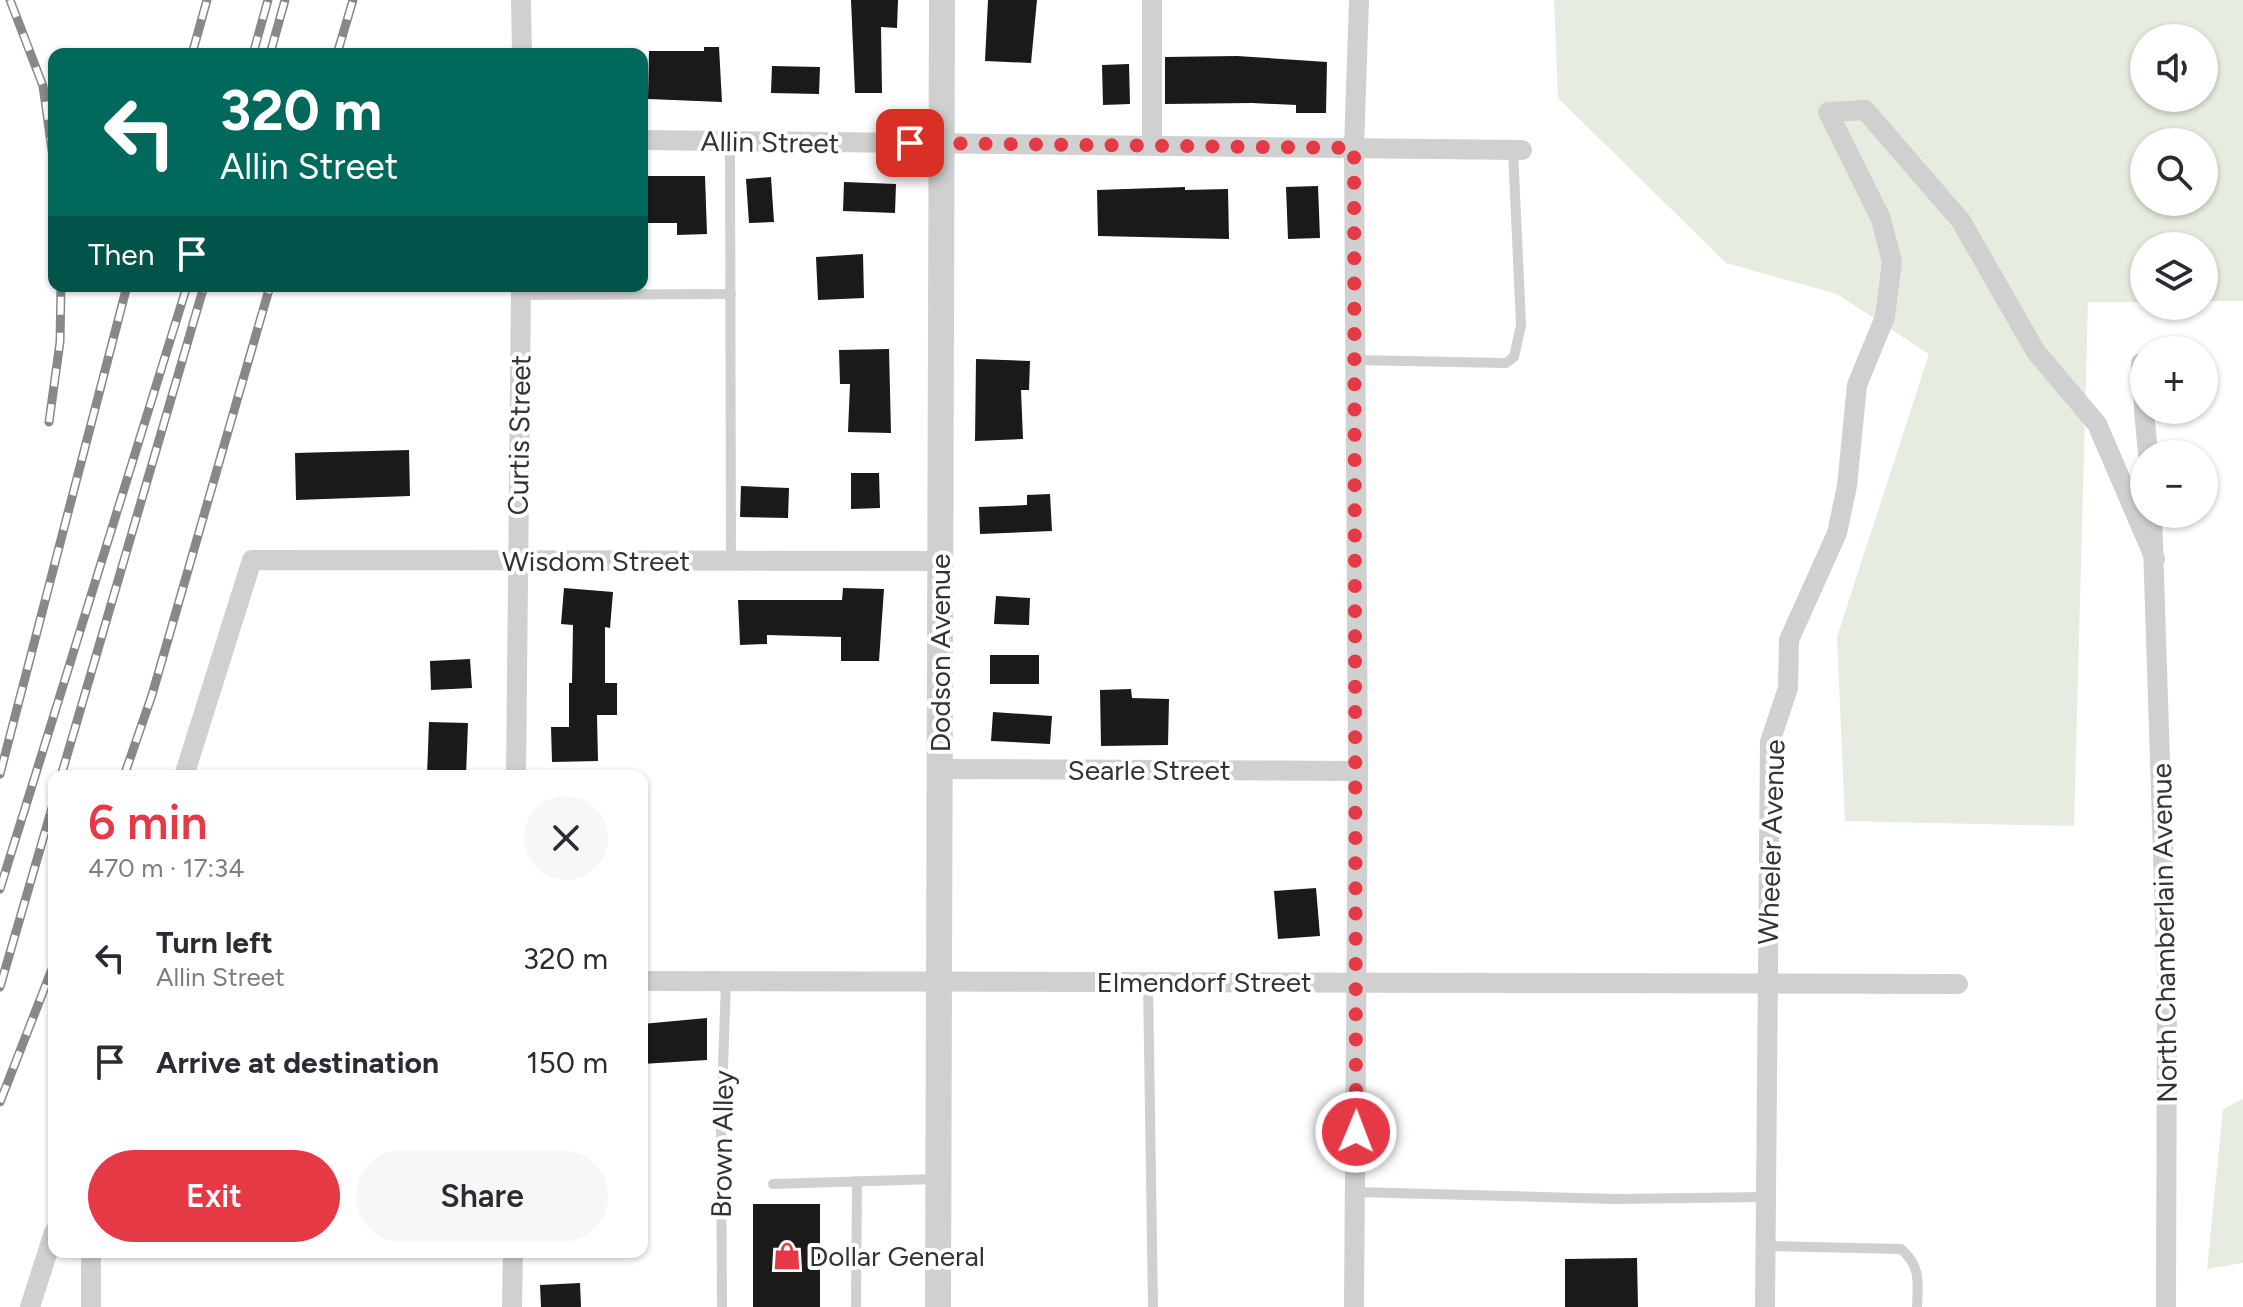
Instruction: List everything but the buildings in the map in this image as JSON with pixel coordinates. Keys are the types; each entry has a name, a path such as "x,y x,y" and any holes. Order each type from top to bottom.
{"street":[{"path":"521,0 522,48"},
{"name":"Dodson Avenue","path":"938,1307 942,0"},
{"path":"1152,0 1152,146"},
{"path":"1354,1307 1358,771 1354,148 1359,0"},
{"name":"North Chamberlain Avenue","path":"1865,110 1961,221 2036,352 2097,424 2155,559"},
{"name":"Wheeler Avenue","path":"1765,1307 1770,742 1788,688 1789,640 1837,533 1847,486 1857,385 1885,317 1892,262 1881,219 1828,112 1865,110"},
{"name":"Allin Street","path":"648,140 1517,150"},
{"name":"Curtis Street","path":"516,770 521,292"},
{"name":"North Chamberlain Avenue","path":"2153,528 2167,977 2166,1307"},
{"name":"Wisdom Street","path":"186,770 252,560 941,561"},
{"name":"Searle Street","path":"940,769 1358,771"},
{"name":"Elmendorf Street","path":"648,981 1958,984"},
{"path":"30,1307 48,1251"},
{"path":"91,1258 91,1307"},
{"path":"512,1307 513,1258"}],"lane":[{"path":"730,141 731,561"},
{"path":"1354,360 1498,363 1514,357 1521,325 1517,150"},
{"path":"626,292 731,294"},
{"name":"Brown Alley","path":"722,1307 721,1125 726,981"},
{"path":"1148,982 1153,1307"},
{"path":"773,1184 938,1179"},
{"path":"856,1307 857,1181"},
{"path":"1355,1192 1615,1199 1766,1197"},
{"path":"1766,1246 1901,1249 1912,1259 1918,1272 1917,1307"}],"shaded area":[{"path":"1554,0 2243,0 2243,301 2218,301 2218,232 2130,232 2130,302 2088,302 2074,826 1845,821 1837,637 1929,354 1837,294 1726,263 1558,98"},
{"path":"2243,1099 2243,1263 2207,1269 2223,1109"}],"railway":[{"path":"10,0 43,86 48,121"},
{"path":"194,48 207,0"},
{"path":"255,48 268,0"},
{"path":"272,48 285,0"},
{"path":"339,48 353,0"},
{"path":"49,422 60,342 61,292"},
{"path":"0,774 125,292"},
{"path":"0,889 185,292"},
{"path":"63,770 202,292"},
{"path":"126,770 152,695 268,292"},
{"path":"0,987 48,822"},
{"path":"0,1102 48,979"}],"place":[{"name":"Dollar General","path":"787,1256"}],"route":[{"path":"910,143 1354,148 1358,771 1356,1132"}]}
